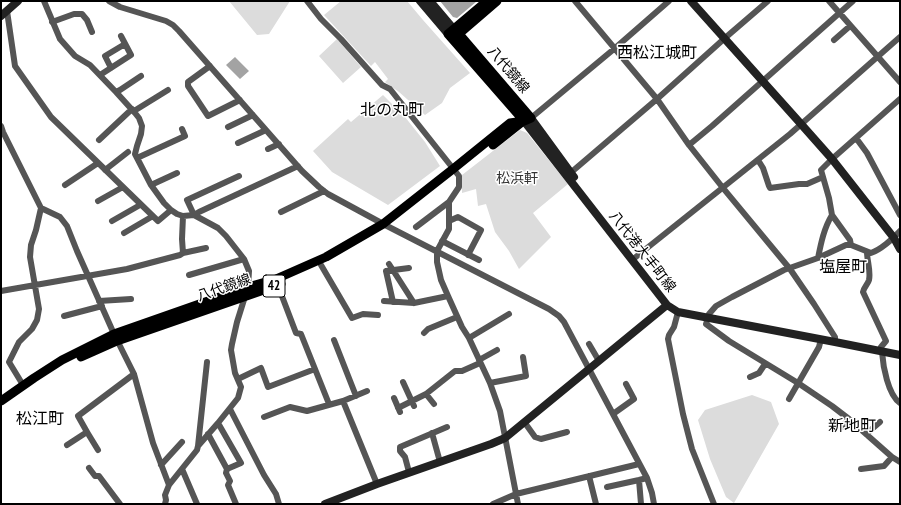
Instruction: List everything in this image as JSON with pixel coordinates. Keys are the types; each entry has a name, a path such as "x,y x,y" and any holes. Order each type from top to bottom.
{"main road":[{"path":"420,1 453,34"},
{"path":"430,1 453,34"},
{"path":"453,34 486,1"},
{"path":"453,34 497,1"},
{"path":"691,1 832,159 894,238 900,250"},
{"name":"八代鏡線","path":"1,401 62,360 116,338 247,291 326,257 385,225 454,171 527,120 453,34"},
{"name":"八代港大手町線","path":"527,120 633,258 667,305 678,312 708,316 881,349 900,351"},
{"name":"八代鏡線","path":"247,291 278,285 321,265 381,231 385,225"},
{"name":"八代港大手町線","path":"633,258 670,301 680,307 708,316 821,339 835,340"},
{"path":"328,503 505,438 662,311 667,305"},
{"name":"八代鏡線","path":"1,408 37,382 65,365 116,338"},
{"name":"八代港大手町線","path":"881,349 900,355"}],"street":[{"path":"44,1 60,39 75,56 90,64 133,110 138,118 142,126 142,134 135,154 151,185 164,203 177,214 183,216 194,215 298,166"},
{"path":"109,1 120,7 166,21 179,31 298,166 324,191 385,225 549,309 559,316 564,322 647,478 654,504"},
{"path":"307,1 321,19 382,85 390,89 459,176 459,187 449,202 416,226"},
{"path":"575,1 657,99 723,188 790,269 814,304 835,340"},
{"path":"527,120 614,49 669,1"},
{"path":"569,174 768,1"},
{"path":"829,1 900,82"},
{"path":"689,144 853,1"},
{"path":"9,7 15,66 51,117 158,221 171,210"},
{"path":"52,22 74,14 82,14 87,20 92,32"},
{"path":"834,40 850,26"},
{"path":"100,75 131,55 121,36"},
{"path":"633,258 790,134 900,37"},
{"path":"111,68 105,56 125,44"},
{"path":"210,66 188,82 188,86 208,116 240,100"},
{"path":"116,92 141,76"},
{"path":"99,140 133,110 168,90"},
{"path":"851,245 850,240 832,215 822,168 900,99"},
{"path":"228,127 253,115"},
{"path":"1,126 40,208 36,230 31,245 30,257 39,309 37,320 32,329 19,342 8,362 23,385"},
{"path":"137,158 185,136 182,129"},
{"path":"238,143 266,130"},
{"path":"856,138 900,213"},
{"path":"268,149 279,144"},
{"path":"104,170 128,152"},
{"path":"758,160 763,168 768,186 770,188 807,184 823,177"},
{"path":"64,185 98,163"},
{"path":"151,185 177,173"},
{"path":"198,446 238,398 241,387 235,373 231,350 237,322 247,291 249,271 244,259 226,236 218,228 194,215 187,200 239,176"},
{"path":"98,201 123,187"},
{"path":"281,212 324,191"},
{"path":"449,202 449,229 437,251 437,262 441,280 490,383 500,412 518,504"},
{"path":"112,221 140,205"},
{"path":"40,208 60,217 67,226 76,251 134,374 153,443 169,485"},
{"path":"818,258 821,243 832,215"},
{"path":"124,233 153,216"},
{"path":"183,216 183,253"},
{"path":"449,221 458,218 481,230 468,255"},
{"path":"900,232 877,251 871,253 851,245 846,245 818,258 784,270 716,306 708,316 706,324 729,341 798,383 849,418 892,457 900,462"},
{"path":"442,241 479,260"},
{"path":"1,289 127,269 206,248"},
{"path":"867,252 870,273 869,280 863,292 886,341 881,349 886,377 894,397 900,403"},
{"path":"189,275 244,259"},
{"path":"389,264 414,302"},
{"path":"321,265 352,318 363,314 378,315"},
{"path":"392,302 386,271 409,268"},
{"path":"278,285 296,333 301,334 329,404"},
{"path":"384,301 414,302 448,296"},
{"path":"64,316 100,304 131,300"},
{"path":"678,312 674,327 668,339 683,414 692,449 714,504"},
{"path":"469,338 509,314"},
{"path":"424,333 428,329 457,316"},
{"path":"789,399 819,347 821,339"},
{"path":"334,340 356,396"},
{"path":"590,344 599,361"},
{"path":"394,398 399,410 413,404 455,371 462,371 497,350"},
{"path":"490,383 526,376 523,358"},
{"path":"167,503 165,495 169,485 197,450 207,362"},
{"path":"750,377 758,373 765,364"},
{"path":"238,379 261,368 268,387 315,369"},
{"path":"98,450 86,432 78,416 134,374"},
{"path":"403,382 413,404"},
{"path":"613,414 635,402 626,384"},
{"path":"264,417 290,408 307,411 356,396 367,391"},
{"path":"426,394 434,404"},
{"path":"343,400 377,484"},
{"path":"230,409 264,475 276,494 278,504"},
{"path":"842,427 849,418"},
{"path":"866,434 880,422"},
{"path":"218,423 241,463 226,469"},
{"path":"524,423 535,437 541,439 568,432"},
{"path":"409,472 405,457 400,452 400,447 447,426"},
{"path":"67,444 86,432"},
{"path":"432,433 440,462"},
{"path":"208,434 226,469 226,473 230,481 228,485 236,504"},
{"path":"161,465 182,442"},
{"path":"861,470 884,466 892,457"},
{"path":"493,504 516,494 639,464"},
{"path":"89,468 95,476 99,476 120,504"},
{"path":"182,469 198,504"},
{"path":"589,476 596,504"},
{"path":"607,487 647,478"},
{"path":"639,480 641,504"}],"green space":[{"path":"229,1 290,1 269,34 257,35"},
{"path":"341,1 407,1 470,73 450,88 442,103 425,115 385,82 388,79 375,62 371,66 324,15"},
{"path":"337,39 361,67 343,83 319,56"},
{"path":"383,95 405,117 425,142 440,166 388,205 332,172 313,151 348,119 351,122"},
{"name":"松浜軒","path":"520,130 527,133 568,184 533,213 551,237 519,269 509,251 495,232 486,204 478,206 476,189 462,193 462,175"},
{"path":"752,395 771,402 779,424 734,503 726,497 710,459 698,420 705,410"}],"shaded area":[{"path":"440,1 476,2 457,18 453,17"},
{"path":"235,57 249,71 240,79 226,65"}],"district":[{"name":"西松江城町","path":"657,53"},
{"name":"北の丸町","path":"392,110"},
{"name":"塩屋町","path":"843,267"},
{"name":"松江町","path":"40,419"},
{"name":"新地町","path":"852,426"}]}
